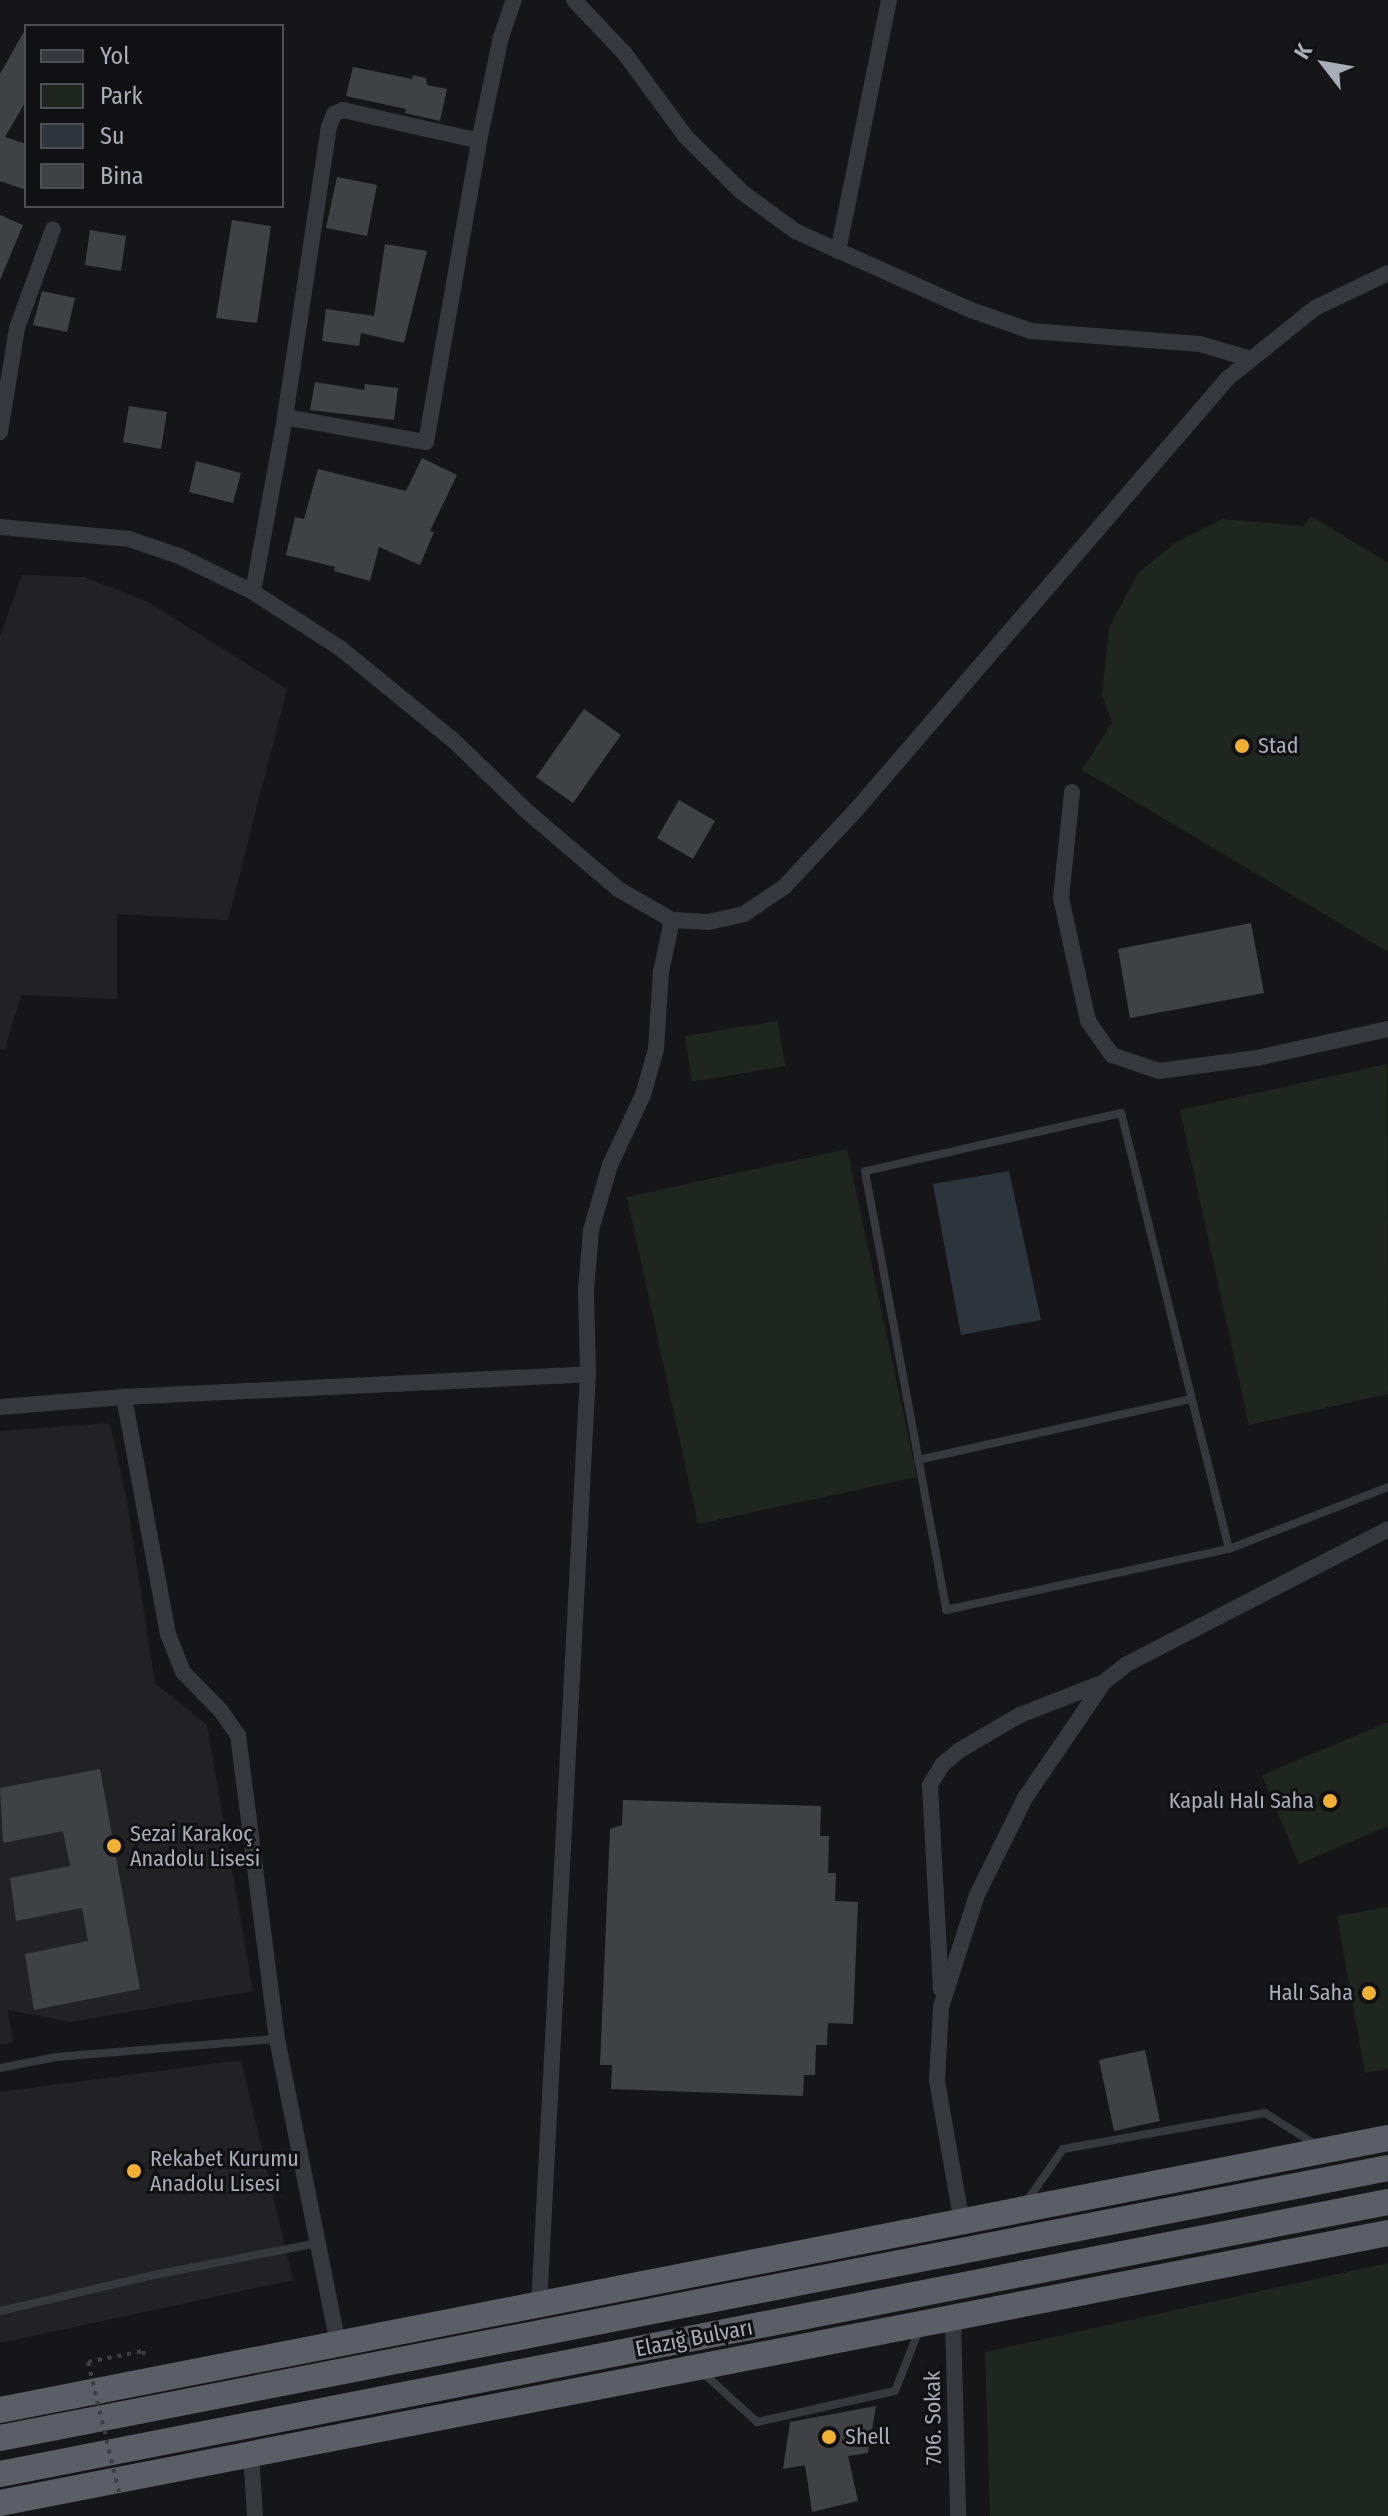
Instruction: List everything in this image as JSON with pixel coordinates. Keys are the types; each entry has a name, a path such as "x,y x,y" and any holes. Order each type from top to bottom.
{"highway":[{"path":"0,2410 1388,2138"},
{"name":"Elazığ Bulvarı","path":"0,2438 1388,2168"},
{"name":"Elazığ Bulvarı","path":"0,2474 1388,2202"},
{"path":"0,2503 1388,2233"}],"street":[{"path":"285,417 426,442 479,141 501,37 514,0"},
{"path":"574,0 625,54 686,137 742,192 795,231 971,310 1031,331 1200,344 1251,359"},
{"path":"838,251 889,0"},
{"path":"253,592 285,417 329,127 334,114 343,110 479,141"},
{"path":"0,432 17,328 53,229"},
{"path":"0,527 129,539 179,556 253,592 340,648 453,740 530,814 618,889 672,920 709,922 744,914 784,887 866,798 1228,378 1315,308 1388,273"},
{"path":"1072,792 1061,898 1088,1021 1112,1055 1159,1071 1257,1058 1388,1029"},
{"path":"539,2305 588,1374 586,1290 591,1230 610,1165 643,1095 656,1049 661,972 672,920"},
{"path":"0,1407 124,1397 588,1374"},
{"path":"124,1397 168,1634 183,1672 221,1711 238,1735 277,2039 338,2344"},
{"path":"962,2223 937,2081 941,2007 930,1785 942,1765 960,1750 1020,1715 1104,1682 1127,1664 1388,1529"},
{"path":"941,2007 971,1910 997,1851 1025,1798 1104,1682"},
{"name":"706. Sokak","path":"953,2319 958,2516"},
{"path":"251,2454 255,2516"}],"lane":[{"path":"1229,1549 1121,1113 865,1171 946,1610 1229,1549 1388,1487"},
{"path":"918,1460 1191,1399"},
{"path":"0,2068 56,2057 277,2039"},
{"path":"1020,2212 1063,2149 1265,2113 1325,2151"},
{"path":"0,2311 149,2276 317,2243"},
{"path":"698,2368 757,2422 895,2391 921,2325"}],"path":[{"path":"120,2496 88,2362 143,2351"}],"shaded area":[{"path":"22,575 84,577 148,602 287,689 228,920 117,914 117,999 21,995 5,1049 0,1049 0,636"},
{"name":"Sezai Karakoç Anadolu Lisesi","path":"110,1423 127,1501 155,1683 207,1725 253,1991 70,2022 8,2010 13,2042 0,2045 0,1431"},
{"name":"Rekabet Kurumu Anadolu Lisesi","path":"241,2060 293,2280 0,2343 0,2092"}],"green space":[{"name":"Stad","path":"1311,516 1388,563 1388,952 1082,770 1112,722 1102,695 1109,628 1138,573 1175,543 1223,519 1304,526"},
{"path":"778,1021 785,1066 692,1082 685,1036"},
{"path":"1387,1064 1388,1394 1249,1425 1180,1110"},
{"path":"847,1149 917,1477 698,1524 627,1197"},
{"name":"Kapalı Halı Saha","path":"1388,1722 1388,1826 1299,1864 1262,1775"},
{"name":"Halı Saha","path":"1388,1907 1388,2069 1365,2073 1337,1916"},
{"path":"1388,2263 1388,2516 990,2516 985,2352"}],"water":[{"path":"1009,1171 1041,1320 961,1335 933,1184"}],"building":[{"path":"24,32 24,104 5,137 24,143 24,189 0,181 0,74"},
{"path":"353,67 412,79 413,75 426,78 427,85 447,89 440,121 405,113 406,109 346,96"},
{"path":"337,177 377,185 367,236 326,228"},
{"path":"0,215 23,225 0,280"},
{"path":"232,220 271,226 257,323 216,318"},
{"path":"90,230 126,236 121,271 85,265"},
{"path":"385,244 427,251 404,343 361,333 359,346 322,341 326,309 374,316"},
{"path":"42,291 75,298 67,332 33,325"},
{"path":"315,382 364,390 365,384 398,388 394,420 310,410"},
{"path":"129,406 167,412 161,449 123,442"},
{"path":"422,458 457,475 430,531 434,532 420,565 379,547 370,581 334,571 335,567 286,555 295,517 304,519 318,469 406,491"},
{"path":"196,461 241,473 233,503 189,492"},
{"path":"584,709 621,735 573,803 536,777"},
{"path":"679,800 715,821 693,859 657,838"},
{"path":"1251,923 1264,993 1130,1018 1118,949"},
{"path":"100,1769 140,1989 34,2010 25,1954 88,1941 82,1908 16,1921 10,1878 70,1866 63,1831 3,1843 0,1788"},
{"path":"623,1800 821,1806 820,1836 829,1836 828,1873 836,1873 835,1901 858,1902 853,2024 828,2023 827,2045 816,2045 815,2075 804,2075 803,2096 611,2089 612,2065 600,2065 610,1829 622,1825"},
{"path":"1145,2050 1160,2121 1114,2131 1099,2060"},
{"path":"876,2406 868,2453 848,2456 858,2501 812,2512 805,2465 783,2469 790,2422"}],"place":[{"name":"Stad","path":"1242,746"},
{"name":"Kapalı Halı Saha","path":"1330,1801"},
{"name":"Sezai Karakoç Anadolu Lisesi","path":"114,1846"},
{"name":"Halı Saha","path":"1369,1993"},
{"name":"Rekabet Kurumu Anadolu Lisesi","path":"134,2171"},
{"name":"Shell","path":"829,2437"}]}
